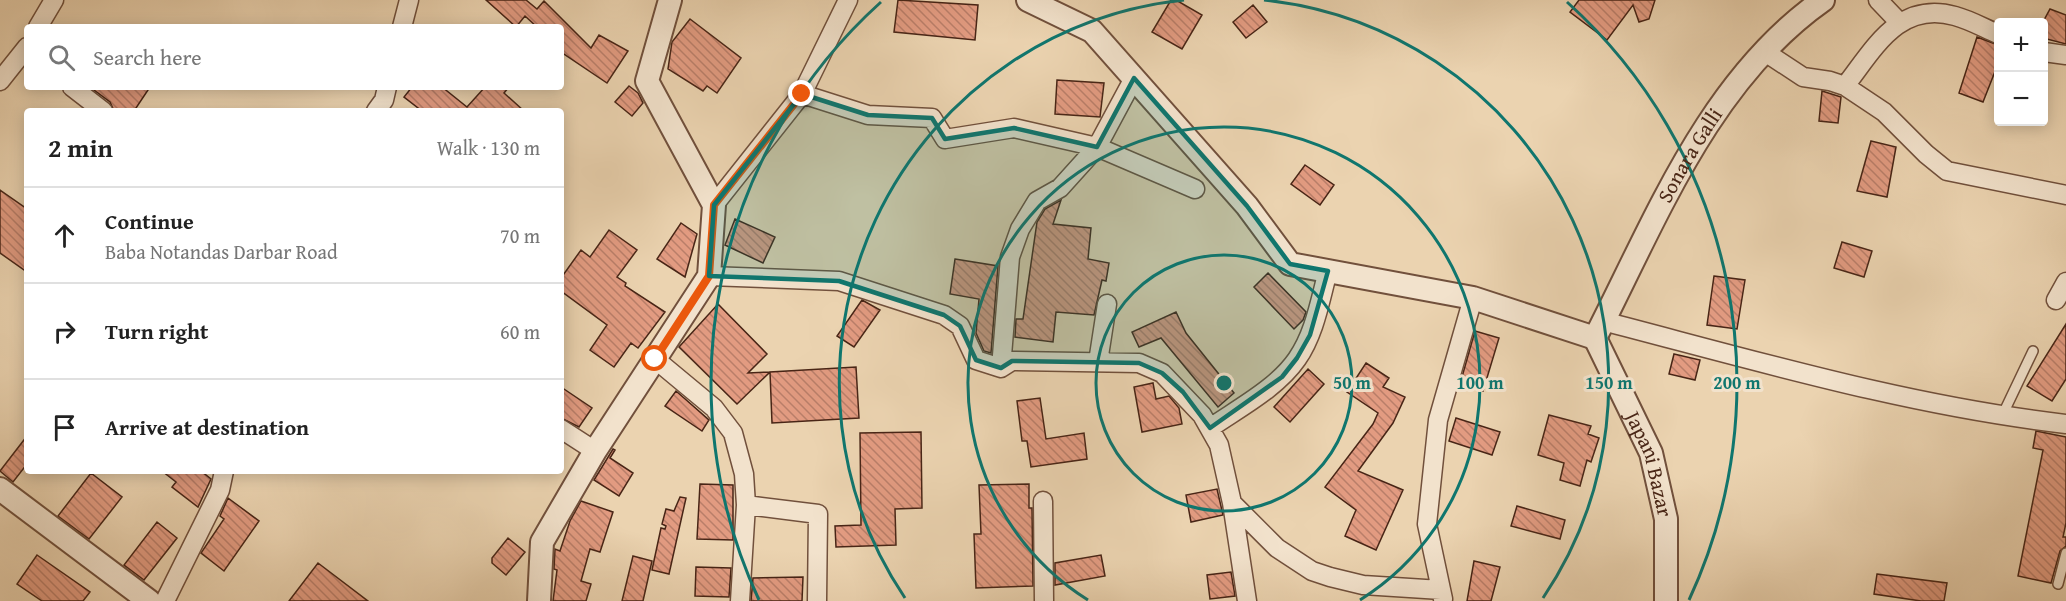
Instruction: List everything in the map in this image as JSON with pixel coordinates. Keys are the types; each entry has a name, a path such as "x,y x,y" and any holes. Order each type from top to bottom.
{"street":[{"path":"40,24 54,0"},
{"path":"403,24 409,0"},
{"path":"539,601 542,542 595,451 709,276 714,205 647,81 670,0"},
{"path":"714,205 802,94 848,0"},
{"path":"1028,0 1092,31 1247,206 1290,264 1473,298 1599,330 1869,390 2002,416 2066,424"},
{"path":"1878,0 1899,22"},
{"name":"Sonara Galli","path":"1599,330 1676,174 1729,93 1809,4"},
{"path":"1845,86 1892,27 1899,22 1923,14 1953,15 1994,32"},
{"path":"0,81 24,52"},
{"path":"1766,52 1803,77 1845,86 1884,112 1926,154 1947,171 2066,195"},
{"path":"2048,53 2066,55"},
{"path":"1001,368 1010,257 1020,229 1037,201 1060,188 1097,147 1134,78"},
{"path":"76,90 99,108"},
{"path":"378,108 384,100 386,90"},
{"path":"802,94 868,115 932,117 945,139 1014,128 1097,147 1195,189"},
{"path":"1210,428 1282,376 1298,358 1310,335 1328,271"},
{"path":"709,276 839,281 944,315 960,326 976,360 1001,368"},
{"path":"2056,300 2066,282"},
{"path":"1232,503 1277,548 1312,571 1363,585 1442,596 1427,524 1437,432 1473,298"},
{"path":"1098,362 1107,304"},
{"name":"Japani Bazar","path":"1599,330 1651,453 1666,519 1666,601"},
{"path":"655,359 714,408 734,433 744,474 746,506 740,601"},
{"path":"1001,368 1012,361 1139,363 1162,373 1183,393 1210,428 1219,445 1232,503 1247,601"},
{"path":"564,431 595,451"},
{"path":"165,601 220,490 223,474"},
{"path":"3,498 149,601"},
{"path":"1043,501 1044,601"},
{"path":"746,506 818,514 817,601"}],"lane":[{"path":"2002,416 2033,351"},
{"path":"2058,584 2066,553"}],"highlighted area":[{"path":"1134,78 1247,206 1290,264 1328,271 1310,335 1297,358 1282,377 1210,428 1183,392 1162,373 1139,363 1012,361 1001,368 976,360 960,326 944,315 839,281 709,276 714,205 802,94 868,115 932,118 945,139 1014,128 1097,147"}],"building":[{"path":"486,0 526,0 537,9 544,1 591,48 599,35 628,51 607,83 564,54 564,24 534,24 525,16 518,24 513,24"},
{"path":"898,0 978,5 975,40 894,32"},
{"path":"1171,0 1176,0 1202,15 1182,49 1152,32"},
{"path":"1579,0 1655,0 1649,19 1639,22 1633,5 1607,40 1570,12"},
{"path":"1253,5 1267,22 1246,38 1233,22"},
{"path":"2050,9 2066,15 2066,44 2048,39 2048,18 2045,18"},
{"path":"690,19 741,58 717,93 707,86 703,91 668,69 672,42"},
{"path":"1977,37 1994,43 1994,74 1983,102 1959,93"},
{"path":"1057,80 1104,83 1100,117 1055,114"},
{"path":"629,86 638,93 643,103 632,116 615,102"},
{"path":"94,90 148,90 136,108 113,108 110,102"},
{"path":"410,90 446,90 467,107 482,90 506,90 504,93 521,108 418,108 404,97"},
{"path":"1822,91 1841,97 1838,123 1819,121"},
{"path":"1871,141 1896,147 1887,197 1857,191"},
{"path":"1305,165 1334,185 1320,205 1291,184"},
{"path":"0,190 24,207 24,270 0,253"},
{"path":"1061,200 1053,224 1091,228 1088,259 1109,263 1106,281 1102,280 1094,315 1056,312 1053,342 1015,337 1016,319 1023,319 1037,222 1045,209"},
{"path":"735,219 775,237 763,263 725,245"},
{"path":"681,223 697,234 685,277 657,259"},
{"path":"609,230 637,250 617,277 626,283 625,286 665,312 638,348 631,343 614,367 590,350 607,325 564,293 564,274 581,250 590,257"},
{"path":"1842,242 1872,251 1864,277 1834,268"},
{"path":"955,259 998,266 991,353 984,351 976,333 979,299 950,294"},
{"path":"1268,273 1306,312 1303,320 1294,329 1254,287"},
{"path":"1714,276 1745,280 1737,329 1707,325"},
{"path":"862,300 880,310 854,347 837,336"},
{"path":"718,304 767,354 748,373 770,372 737,404 679,347"},
{"path":"1176,312 1186,333 1234,393 1218,407 1161,338 1139,347 1132,332"},
{"path":"2066,324 2066,379 2052,401 2027,386"},
{"path":"1475,331 1499,338 1483,391 1460,384"},
{"path":"1674,354 1700,360 1695,380 1669,374"},
{"path":"1366,363 1389,378 1383,387 1405,397 1393,423 1358,471 1403,490 1376,550 1345,536 1356,510 1325,487 1373,424 1378,413 1347,392"},
{"path":"856,367 859,418 772,423 770,372"},
{"path":"1308,369 1324,384 1290,422 1274,407"},
{"path":"1153,383 1156,399 1169,396 1179,408 1182,424 1142,432 1134,387"},
{"path":"564,389 592,408 579,427 564,420"},
{"path":"676,391 709,420 702,431 665,406"},
{"path":"1040,398 1046,439 1084,433 1087,459 1031,467 1027,441 1022,441 1017,401"},
{"path":"1549,415 1591,426 1588,434 1599,438 1591,462 1587,460 1580,486 1560,480 1564,463 1538,455"},
{"path":"1456,418 1500,432 1492,455 1449,441"},
{"path":"2036,431 2066,437 2066,523 2063,537 2066,537 2066,546 2060,551 2051,583 2018,576 2043,450 2033,448"},
{"path":"921,432 922,508 895,509 896,545 836,547 835,526 861,525 860,433"},
{"path":"24,440 24,468 13,482 0,471"},
{"path":"613,449 615,450 610,458 633,473 619,496 594,480"},
{"path":"90,474 122,497 89,539 58,516"},
{"path":"166,474 205,474 211,479 198,507 172,487 176,482"},
{"path":"700,484 733,485 733,540 697,539"},
{"path":"1029,484 1029,508 1032,508 1033,586 976,588 974,534 981,534 979,485"},
{"path":"1217,489 1223,515 1191,522 1186,495"},
{"path":"680,497 686,498 669,574 652,570 661,528 665,529 666,526 662,524 666,509 674,511"},
{"path":"228,498 259,521 224,571 201,553 224,519 220,516"},
{"path":"581,501 613,512 600,552 590,549 581,581 591,584 586,601 553,601 557,570 554,569 555,549 560,551 570,521"},
{"path":"1517,506 1565,520 1560,539 1511,526"},
{"path":"157,522 177,538 144,580 124,565"},
{"path":"508,538 525,552 506,575 492,563 492,558"},
{"path":"37,555 90,592 83,601 42,601 17,584"},
{"path":"1101,555 1105,576 1055,585 1055,563"},
{"path":"633,556 652,561 643,601 622,601"},
{"path":"1474,561 1500,567 1491,601 1467,601"},
{"path":"318,563 368,601 289,601"},
{"path":"696,567 731,568 729,597 695,596"},
{"path":"1231,572 1235,596 1210,599 1207,575"},
{"path":"1877,574 1947,583 1944,601 1921,601 1874,594"},
{"path":"803,577 802,601 751,601 753,578"}],"route":[{"path":"655,359 709,276 714,205 802,94"}]}
